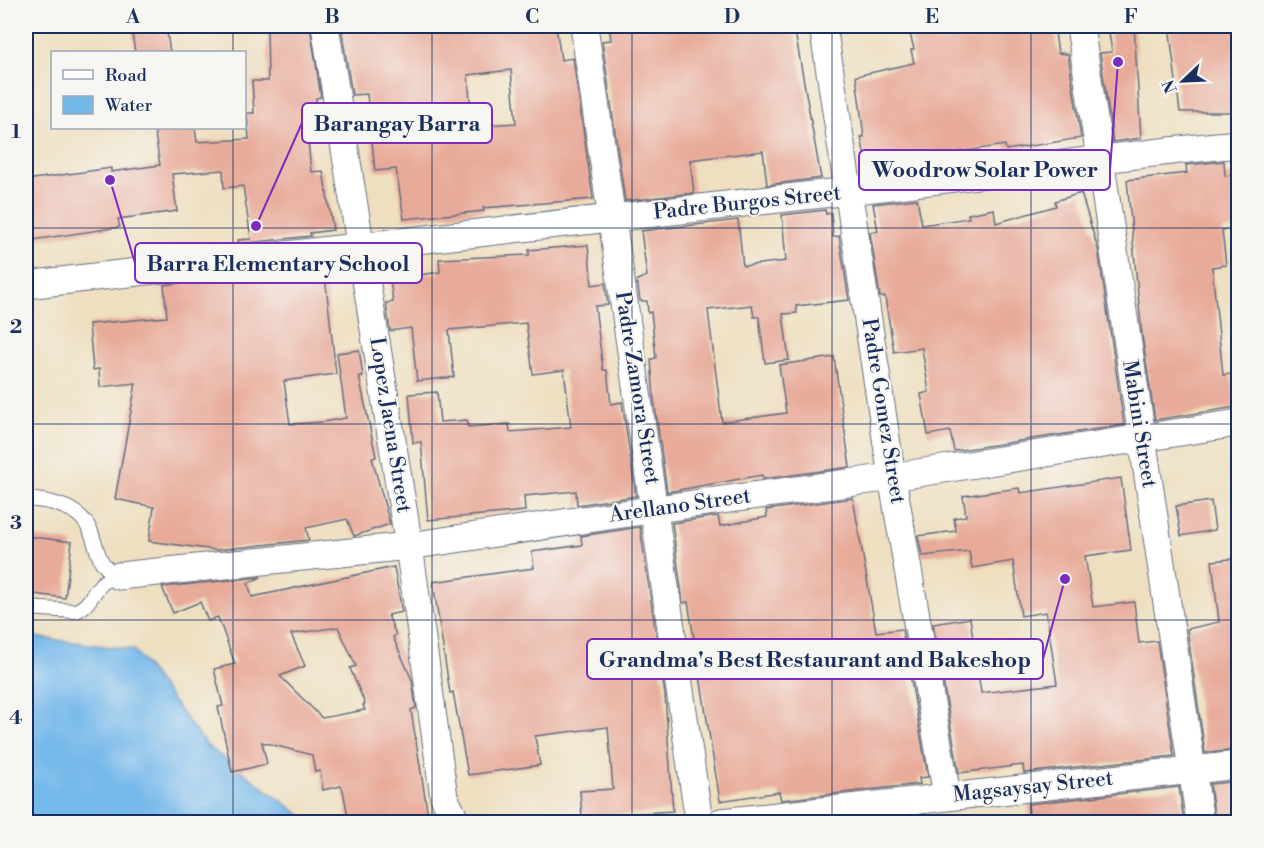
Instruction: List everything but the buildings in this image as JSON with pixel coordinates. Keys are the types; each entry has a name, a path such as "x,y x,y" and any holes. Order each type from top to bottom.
{"street":[{"name":"Lopez Jaena Street","path":"325,26 409,546 444,797 456,822"},
{"name":"Padre Zamora Street","path":"584,26 656,509 699,822"},
{"name":"Padre Gomez Street","path":"823,26 892,477 947,796"},
{"name":"Mabini Street","path":"1080,26 1140,438 1200,822"},
{"name":"Padre Burgos Street","path":"26,285 362,244 850,191 1099,157 1239,144"},
{"name":"Arellano Street","path":"119,576 409,546 892,477 1239,423"},
{"name":"Magsaysay Street","path":"721,822 1239,765"}],"lane":[{"path":"26,499 53,502 69,507 80,514 88,523 105,566 111,573 119,576"},
{"path":"26,608 76,611 83,608 95,589 108,578 119,576"}],"water":[{"path":"26,636 134,650 206,745 310,822 26,822"}],"place":[{"name":"Woodrow Solar Power","path":"1118,62"},
{"name":"Barra Elementary School","path":"110,180"},
{"name":"Barangay Barra","path":"256,226"},
{"name":"Grandma's Best Restaurant and Bakeshop","path":"1065,579"}]}
